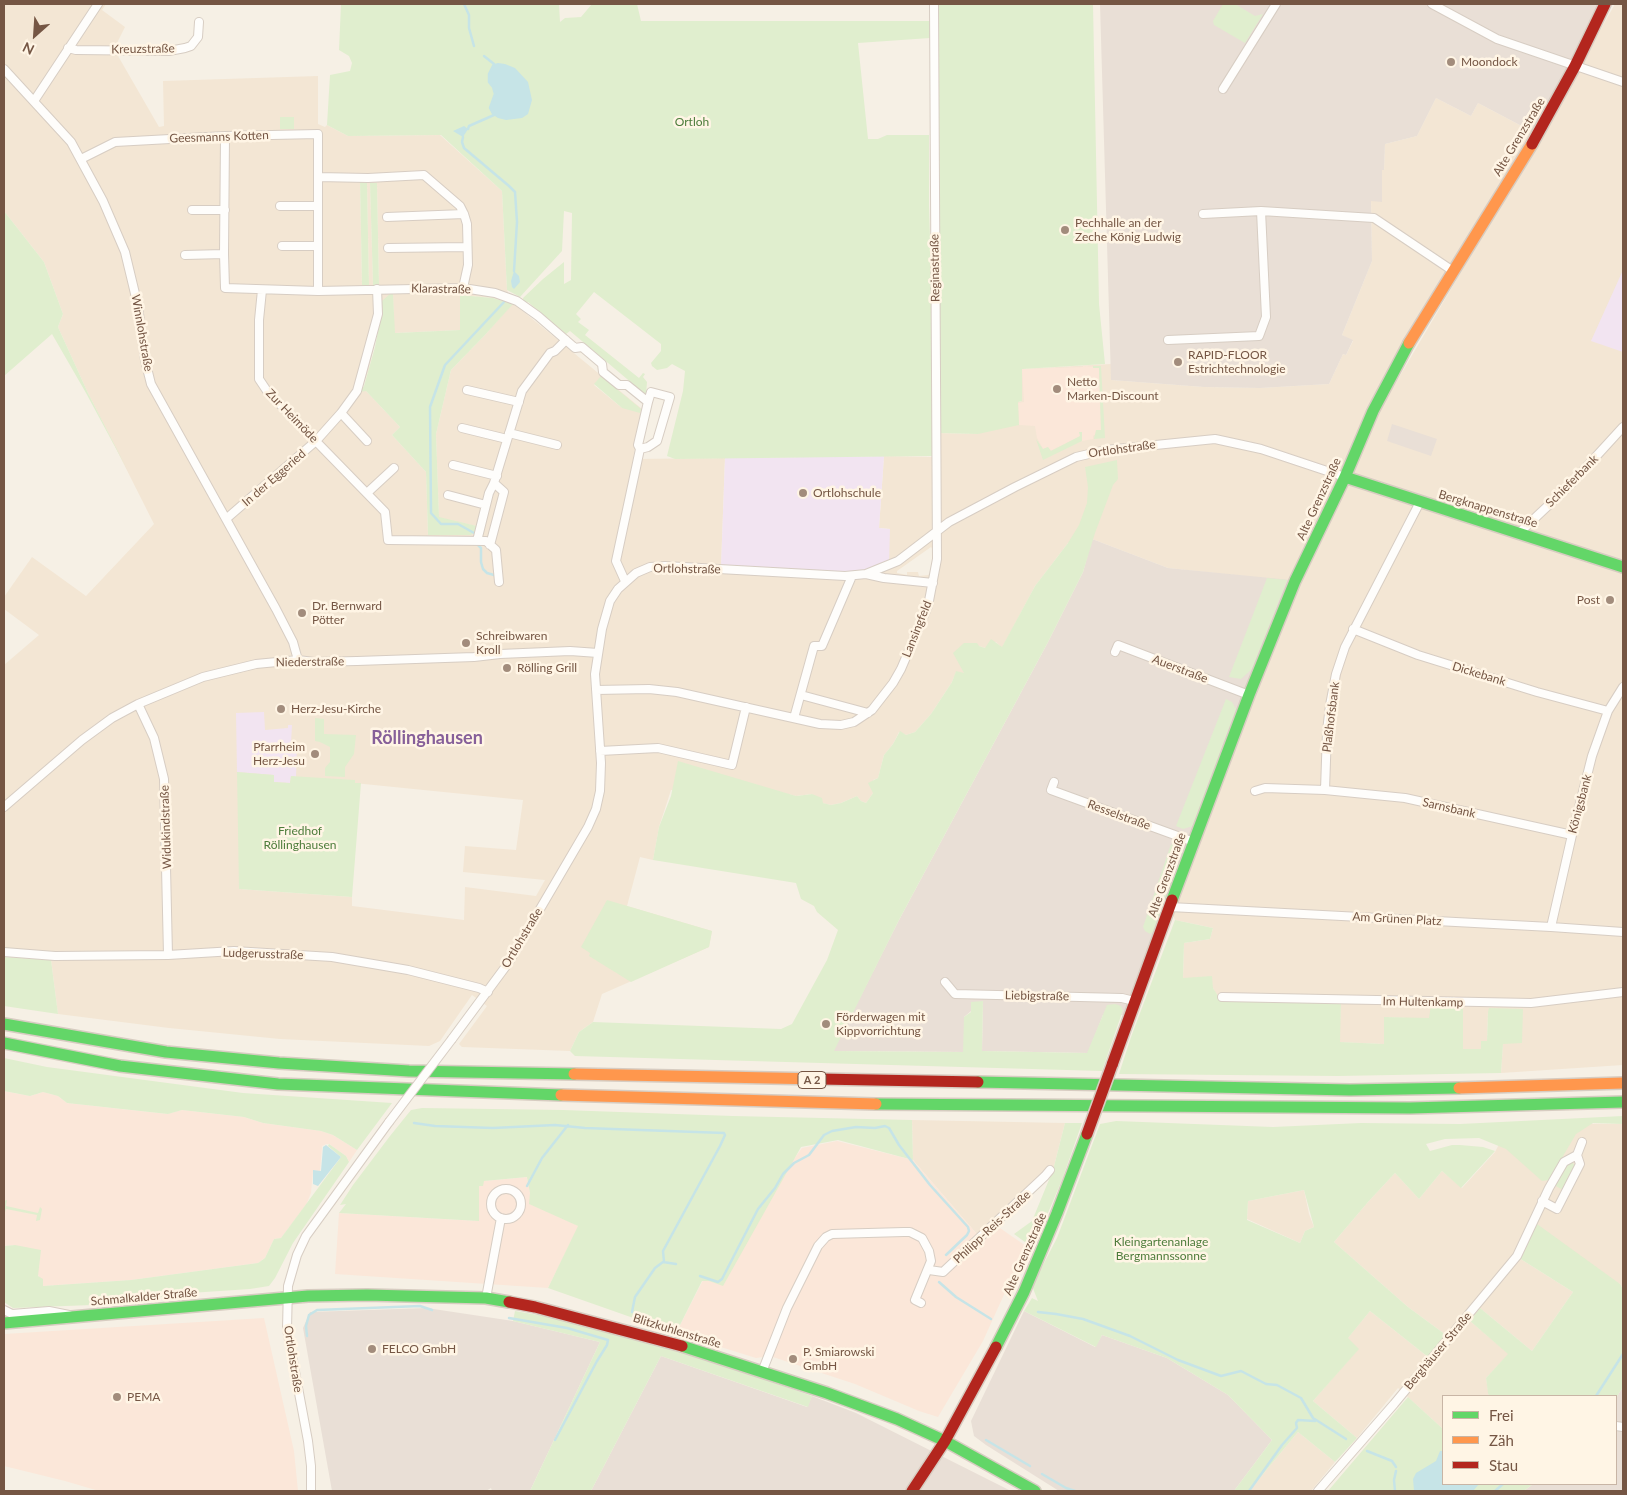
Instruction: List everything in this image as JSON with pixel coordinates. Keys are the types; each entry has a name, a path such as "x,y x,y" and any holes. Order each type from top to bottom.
{"main road":[{"name":"Alte Grenzstraße","path":"912,1491 945,1441 982,1375 1024,1292 1058,1213 1134,1001 1249,695 1294,581 1345,477 1373,411 1398,359 1535,138 1575,66 1605,4"},
{"name":"Bergknappenstraße","path":"1345,477 1623,568"},
{"name":"A 2","path":"4,1024 166,1052 344,1068 1350,1090 1623,1083"},
{"name":"A 2","path":"4,1043 120,1066 278,1084 459,1092 856,1104 1410,1108 1623,1102"},
{"name":"Blitzkuhlenstraße","path":"287,1298 367,1295 486,1298 574,1316 680,1346 762,1372 897,1419 945,1441 1035,1491"},
{"name":"Schmalkalder Straße","path":"4,1323 287,1298"}],"street":[{"path":"34,101 98,4"},
{"name":"Reginastraße","path":"934,4 936,533"},
{"path":"1223,89 1276,4"},
{"path":"1432,4 1497,39 1623,82"},
{"name":"Kreuzstraße","path":"68,48 76,50 169,51 191,46 198,37 199,22"},
{"name":"Winnlohstraße","path":"4,69 71,142 103,202 125,252 138,306 145,360 151,384 290,637 298,660"},
{"name":"Geesmanns Kotten","path":"81,159 115,142 225,136 318,134 318,290"},
{"name":"Klarastraße","path":"225,136 225,288 262,290 463,288 495,293 517,301 538,316 575,348 582,347 602,364 603,372 619,385 627,385 648,402"},
{"path":"318,177 424,176 460,206 464,214 467,224 468,265 463,288"},
{"path":"280,206 318,206"},
{"path":"192,210 225,210"},
{"path":"1203,214 1261,211 1374,218 1453,271"},
{"path":"1168,340 1260,336 1266,317 1261,211"},
{"path":"387,217 464,214"},
{"path":"282,246 318,246"},
{"path":"388,248 467,247"},
{"path":"185,255 224,254"},
{"name":"Zur Heimöde","path":"262,290 259,320 259,379 267,391 385,512 388,540 486,541 490,544"},
{"name":"In der Eggeried","path":"226,519 316,441 341,414 357,390 378,314 377,290"},
{"path":"477,541 489,493 522,391 550,353 555,351 566,340"},
{"path":"467,390 519,402"},
{"path":"625,582 616,561 648,402 651,392 670,397 657,441 648,447 640,449"},
{"path":"341,414 367,441"},
{"name":"Schieferbank","path":"1519,533 1569,486 1623,426"},
{"path":"462,428 557,445"},
{"name":"Ortlohstraße","path":"311,1491 308,1441 286,1329 287,1298 297,1256 306,1236 389,1122 488,992 519,945 588,827 596,809 600,792 600,751 595,674 598,653 610,601 625,582 636,573 650,567 664,566 852,576 866,574 898,561 960,515 1076,457 1106,450 1215,439 1261,449 1345,477"},
{"path":"453,465 495,479 504,492 490,544 496,550 499,582"},
{"path":"367,494 394,468"},
{"path":"448,495 486,505"},
{"name":"Plaßhofsbank","path":"1326,790 1327,731 1330,705 1344,647 1420,502"},
{"name":"Lansingfeld","path":"596,690 649,689 678,692 820,724 841,725 854,722 868,713 880,701 901,669 928,606 937,559 936,533"},
{"name":"Ortlohstraße","path":"866,574 884,578 933,582"},
{"path":"794,718 814,646 822,646 852,576"},
{"name":"Dickebank","path":"1353,629 1418,655 1536,692 1608,712"},
{"name":"Auerstraße","path":"1115,652 1118,645 1249,695"},
{"name":"Niederstraße","path":"4,807 82,740 112,718 138,704 203,677 256,664 298,660 314,662 357,661 570,651 598,653"},
{"name":"Königsbank","path":"1551,927 1592,756 1608,712 1623,687"},
{"path":"800,695 868,713"},
{"name":"Widukindstraße","path":"138,704 154,738 164,778 168,955"},
{"path":"600,751 658,748 732,765 746,707"},
{"name":"Resselstraße","path":"1054,782 1051,790 1194,842"},
{"path":"1255,791 1266,788 1326,790"},
{"name":"Sarnsbank","path":"1326,790 1405,798 1572,835"},
{"name":"Am Grünen Platz","path":"1170,906 1623,932"},
{"name":"Ludgerusstraße","path":"4,952 55,956 168,955 234,951 332,957 408,970 465,984 488,992"},
{"name":"Liebigstraße","path":"945,982 955,994 1122,998 1134,1001"},
{"name":"Im Hultenkamp","path":"1222,997 1532,1003 1623,992"},
{"name":"Berghäuser Straße","path":"1542,1201 1557,1209 1580,1164 1577,1155 1582,1142"},
{"name":"Berghäuser Straße","path":"1318,1491 1394,1404 1516,1256 1542,1201 1564,1162 1577,1155"},
{"name":"Philipp-Reis-Straße","path":"929,1270 943,1272 1046,1176 1050,1170"},
{"path":"511,1189 520,1197 520,1209 512,1217 500,1218 492,1210 492,1198 500,1190 511,1189"},
{"path":"486,1298 500,1218"},
{"path":"762,1372 787,1308 818,1246 826,1237 832,1234 910,1232 917,1235 926,1243 931,1261 929,1270 915,1300 921,1303"},
{"path":"4,1310 12,1314 49,1311 75,1317"}],"shaded area":[{"path":"4,4 106,4 102,10 125,27 114,49 159,127 164,126 163,81 318,76 318,124 325,127 327,125 348,136 440,135 502,191 507,290 513,303 602,376 642,409 633,459 725,458 721,567 890,529 879,528 884,456 936,457 937,433 978,434 1018,402 1022,401 1022,369 1111,364 1111,380 1204,387 1260,388 1329,384 1343,354 1346,355 1353,341 1342,335 1372,261 1371,201 1382,201 1382,170 1384,170 1385,144 1417,136 1436,98 1471,116 1478,103 1535,133 1368,418 1345,469 1514,182 1615,4 1623,4 1623,1065 1501,1073 1503,1043 1488,1012 1487,1041 1481,1049 1463,1049 1463,1007 1429,1019 1384,1017 1384,1044 1339,1042 1341,1002 1219,999 1213,988 1183,978 1184,943 1210,939 1213,928 1175,920 1170,907 1291,581 1168,568 1092,539 1068,543 1035,586 1002,648 996,642 985,648 979,646 964,674 956,672 952,682 931,714 915,732 906,735 899,732 893,744 884,755 878,778 873,780 873,793 866,803 857,796 831,805 822,803 812,794 796,796 767,789 671,790 659,827 653,860 640,857 627,906 712,931 709,947 602,994 593,1022 579,1032 570,1051 462,1047 459,1044 487,1006 472,995 440,1041 429,1046 280,1039 58,1014 51,960 4,957 4,665 39,635 4,609 4,597 32,557 86,596 154,524 88,393 58,327 63,314 44,262 4,211","holes":["360,180 367,183 369,285 362,285","370,183 377,183 379,285 373,284","393,294 394,333 460,330 461,295 493,298 512,304 451,370 436,434 439,518 476,526 428,535 426,472 392,435 400,427 362,389 369,369 381,315","602,376 622,408 594,385","931,547 934,552 931,572 928,575 919,576 918,572 907,572 907,575 897,573 897,571","354,783 523,800 516,850 465,846 463,872 545,880 536,896 465,887 464,920 352,906 352,897 239,889"]},
{"path":"1100,4 1598,4 1575,63 1535,133 1478,103 1471,116 1436,98 1417,136 1385,144 1384,170 1382,170 1382,202 1371,201 1372,261 1342,335 1353,340 1346,355 1343,354 1329,384 1260,388 1204,387 1111,380"},
{"path":"1623,270 1623,352 1591,341"},
{"path":"1099,367 1101,431 1093,436 1093,439 1082,441 1082,432 1079,432 1081,436 1050,451 1048,447 1043,449 1037,438 1035,426 1019,425 1018,403 1024,402 1022,369"},
{"path":"1392,424 1437,439 1431,456 1387,441"},
{"name":"Ortlohschule","path":"884,456 879,528 890,529 889,563 877,569 845,574 721,567 725,458"},
{"path":"1092,539 1168,568 1291,580 1129,1015 1103,1015 1088,1053 982,1051 983,1001 964,1017 964,1052 833,1051 899,920 1047,644 1083,572"},
{"path":"264,712 265,730 288,728 288,725 292,725 291,743 297,744 296,777 291,776 290,783 274,782 274,775 237,772 236,713"},
{"path":"4,1091 30,1096 43,1092 58,1096 67,1103 167,1114 182,1110 244,1117 263,1123 321,1131 333,1135 357,1150 349,1162 346,1156 329,1144 322,1146 320,1171 313,1170 311,1193 306,1205 281,1238 274,1239 265,1258 258,1263 131,1280 43,1286 38,1275 15,1245 4,1246"},
{"path":"912,1120 1065,1123 1053,1170 1048,1178 982,1240 913,1160"},
{"path":"1510,1123 1623,1124 1623,1289 1620,1284 1519,1258 1573,1292 1532,1351 1480,1308 1470,1321 1509,1354 1486,1378 1489,1395 1442,1395 1442,1428 1398,1388 1357,1438 1313,1401 1358,1349 1347,1339 1370,1311 1428,1357 1446,1335 1408,1307 1334,1242 1395,1173 1419,1199 1442,1171 1462,1188 1495,1152"},
{"path":"837,1141 913,1160 982,1240 997,1226 1026,1246 983,1341 938,1417 855,1384 770,1356 756,1358 676,1333 702,1282 802,1148"},
{"path":"527,1177 530,1204 579,1226 548,1288 335,1274 339,1213 479,1221 479,1185 484,1181"},
{"path":"1304,1190 1314,1227 1305,1231 1300,1243 1247,1219 1248,1201"},
{"path":"427,1308 513,1321 600,1342 530,1491 492,1491 491,1488 486,1491 332,1491 303,1328 310,1312"},
{"path":"1024,1311 1095,1347 1102,1335 1167,1358 1228,1395 1272,1440 1234,1491 1059,1491 974,1436 971,1421"},
{"path":"264,1318 294,1451 298,1491 99,1491 4,1466 4,1334"},
{"path":"661,1356 807,1407 812,1396 856,1413 1011,1491 591,1491"},
{"path":"1623,1387 1623,1491 1524,1491 1532,1485 1617,1485 1617,1396"},
{"path":"1298,1432 1335,1462 1311,1491 1249,1491"}],"green space":[{"name":"Ortloh","path":"341,4 559,4 560,22 565,18 581,17 592,4 637,4 641,21 930,21 930,38 858,43 868,139 878,139 887,135 929,135 933,338 932,456 675,459 667,456 683,391 685,371 672,364 667,368 657,370 652,366 651,363 661,351 661,344 594,292 576,314 581,319 578,322 589,330 585,335 639,378 643,373 645,374 643,377 647,382 646,395 570,331 566,334 528,302 524,305 523,298 564,262 564,284 571,280 572,213 564,211 562,251 520,297 507,290 502,191 441,135 348,136 327,125 330,75 350,71 352,63 349,56 339,50"},
{"path":"935,4 1093,4 1099,304 1105,364 1022,369 1022,401 1018,402 1019,425 978,434 937,433"},
{"path":"1223,4 1235,4 1255,16 1263,14 1245,43 1214,25 1213,21"},
{"path":"280,117 294,117 294,129 280,129"},
{"path":"360,180 367,183 369,285 362,285"},
{"path":"370,183 377,183 379,285 373,285"},
{"path":"4,211 44,262 63,314 58,327 88,393 128,471 52,334 4,376"},
{"path":"390,294 393,294 395,333 460,330 460,295 493,298 513,304 451,370 436,434 439,517 477,526 471,535 428,535 426,472 392,435 400,427 366,391 360,392 364,386 375,347 382,301"},
{"path":"1093,366 1101,366 1105,438 1094,439 1096,430 1101,430 1099,368 1093,368"},
{"path":"601,376 641,409 640,413 622,408 594,384"},
{"path":"1079,432 1082,432 1082,441 1043,460 1036,439 1043,449 1048,447 1051,451 1080,436"},
{"path":"1117,460 1118,479 1113,485 1083,572 1047,644 899,920 834,1051 963,1052 964,1017 971,1012 971,1002 983,1001 982,1051 1087,1053 1107,1005 1115,1004 1121,1006 1123,1010 1102,1071 575,1056 570,1051 579,1032 593,1022 781,1029 792,1024 827,960 838,930 817,912 814,906 801,899 796,883 653,860 659,827 671,796 678,761 796,796 812,794 822,798 823,803 831,805 857,796 866,803 873,793 868,783 878,778 884,755 900,731 906,735 915,732 931,714 952,682 956,671 964,673 953,653 964,643 977,643 985,648 991,639 1002,647 1035,586 1068,543 1079,525 1087,503 1088,487 1085,467"},
{"path":"1267,578 1287,580 1252,669 1241,679 1229,677"},
{"path":"1226,699 1232,702 1236,709 1193,826 1183,829 1176,826"},
{"path":"315,718 324,719 324,734 356,735 354,754 345,767 345,777 325,776 325,768 330,762 330,747 315,741"},
{"name":"Friedhof Röllinghausen","path":"237,772 274,775 274,782 290,783 291,776 355,780 355,783 361,783 352,897 239,889"},
{"path":"1172,844 1177,846 1182,853 1153,932 1150,934 1143,927"},
{"path":"607,900 712,931 709,947 631,982 589,956 590,953 581,947"},
{"path":"1175,920 1213,928 1210,939 1184,943 1183,978 1212,976 1213,988 1220,999 1341,1002 1340,1042 1384,1044 1384,1017 1429,1018 1431,1005 1463,1006 1463,1049 1481,1049 1481,1041 1487,1041 1489,1008 1523,1009 1522,1043 1503,1044 1501,1073 1338,1076 1119,1074"},
{"path":"4,957 51,960 58,1014 4,1006"},
{"path":"4,1058 47,1067 243,1093 392,1103 357,1150 333,1135 321,1131 263,1123 244,1117 182,1110 168,1114 67,1103 58,1096 43,1092 30,1096 4,1091"},
{"path":"422,1108 912,1120 913,1160 838,1140 801,1147 723,1286 709,1281 702,1281 676,1333 548,1288 578,1226 529,1204 530,1193 527,1177 484,1181 483,1186 479,1186 479,1221 339,1213 346,1204 340,1205 353,1185 390,1136 411,1110"},
{"name":"Kleingartenanlage Bergmannssonne","path":"1623,1116 1623,1124 1593,1123 1576,1134 1549,1180 1542,1181 1506,1149 1479,1138 1445,1139 1426,1144 1430,1151 1452,1145 1460,1145 1483,1147 1495,1151 1461,1188 1442,1171 1419,1199 1395,1173 1334,1242 1408,1307 1446,1335 1428,1357 1370,1311 1348,1338 1359,1349 1313,1401 1357,1438 1335,1462 1298,1432 1249,1491 1234,1491 1272,1440 1228,1395 1167,1358 1102,1335 1096,1347 1024,1311 1032,1298 1038,1301 1032,1286 1057,1238 1100,1124 1116,1121 1273,1127 1361,1123 1460,1124","holes":["1304,1190 1314,1227 1305,1231 1300,1243 1247,1220 1248,1201"]},
{"path":"1065,1123 1082,1123 1062,1180 1033,1248 1014,1234 1032,1221 1053,1170"},
{"path":"329,1144 346,1156 349,1162 293,1243 269,1286 92,1305 13,1308 4,1302 4,1246 15,1245 41,1250 38,1276 43,1279 43,1286 131,1280 258,1263 265,1258 274,1239 281,1238 341,1157 328,1146"},
{"path":"1572,1162 1576,1167 1563,1190 1552,1184 1566,1166"},
{"path":"7,1200 6,1206 38,1213 40,1207 42,1209 40,1220 36,1221 37,1215 6,1209 4,1215 4,1201"},
{"path":"1537,1224 1620,1284 1623,1289 1623,1387 1617,1396 1489,1395 1486,1378 1508,1354 1470,1321 1480,1308 1532,1351 1573,1292 1519,1258"},
{"path":"515,1311 573,1321 701,1357 812,1396 808,1407 661,1356 591,1491 530,1491 600,1342 513,1321"},
{"path":"1408,1397 1442,1428 1442,1485 1532,1485 1524,1491 1328,1491"}],"water":[{"path":"498,63 515,68 528,82 532,100 528,114 522,118 506,120 492,114 490,108 495,94 489,82 489,74 494,64"},
{"path":"464,126 468,129 463,137 453,131"},
{"path":"514,271 519,276 520,282 514,289 511,281"},
{"path":"326,1145 341,1157 318,1186 313,1184 313,1170 321,1171 323,1147"},
{"path":"1440,1451 1442,1451 1442,1485 1478,1485 1473,1491 1414,1491 1413,1479 1416,1473 1436,1461"}],"waterway":[{"path":"464,4 469,15 469,28 474,46"},
{"path":"468,129 469,126 494,115 490,108 495,94 489,82 489,74 494,64 484,56"},
{"path":"463,137 464,148 515,192 517,222 514,271"},
{"path":"474,533 458,524 441,524 431,513 430,407 445,365 504,302"},
{"path":"478,545 481,548 483,569 487,573 494,575"},
{"path":"414,1123 435,1126 493,1128 555,1125 585,1128 724,1133 725,1135 720,1146 663,1251 664,1262"},
{"path":"527,1186 542,1158 568,1125"},
{"path":"700,1276 718,1282 722,1279 758,1209 775,1188 783,1174 794,1163 809,1155 824,1135 832,1131 856,1127 875,1128 885,1126 889,1128 899,1145 930,1185 968,1227 967,1235 946,1255"},
{"path":"632,1312 635,1297 655,1268 663,1262 676,1264"},
{"path":"939,1282 956,1297 991,1319"},
{"path":"307,1336 306,1326 309,1315 317,1310 420,1306 432,1310"},
{"path":"1038,1312 1083,1319 1130,1336 1178,1360 1221,1376 1241,1371 1266,1384 1277,1385 1301,1398 1313,1418 1346,1439"},
{"path":"509,1318 567,1328 608,1340 555,1440"},
{"path":"1597,1395 1623,1354"},
{"path":"1249,1491 1282,1445 1297,1428 1296,1423 1298,1420 1315,1421"},
{"path":"986,1440 1030,1466"},
{"path":"1367,1451 1392,1461 1396,1467"},
{"path":"1395,1491 1394,1480 1396,1471"},
{"path":"1042,1474 1075,1491"},
{"path":"1495,1491 1502,1485"}],"traffic: fast":[{"path":"1172,900 1249,695 1295,581 1345,477 1373,411 1409,343"},
{"path":"1345,477 1623,567"},
{"path":"4,1024 166,1052 279,1063 409,1071 574,1074"},
{"path":"4,1043 120,1066 278,1084 561,1095"},
{"path":"978,1082 1350,1090 1459,1088"},
{"path":"876,1104 1410,1108 1623,1102"},
{"path":"996,1347 1024,1292 1087,1134"},
{"path":"4,1323 308,1296 367,1295 486,1298 509,1302"},
{"path":"682,1346 827,1393 897,1419 945,1441 1035,1491"}],"traffic: slow":[{"path":"1409,343 1532,144"},
{"path":"574,1074 820,1079"},
{"path":"1459,1088 1623,1083"},
{"path":"561,1095 876,1104"}],"traffic: jam":[{"path":"1532,144 1575,66 1605,4"},
{"path":"1112,1065 1172,900"},
{"path":"1087,1134 1112,1065"},
{"path":"820,1079 978,1082"},
{"path":"509,1302 535,1307 682,1346"},
{"path":"912,1491 945,1441 996,1347"}],"place":[{"name":"Moondock","path":"1451,62"},
{"name":"Pechhalle an der Zeche König Ludwig","path":"1065,230"},
{"name":"RAPID-FLOOR Estrichtechnologie","path":"1178,362"},
{"name":"Netto Marken-Discount","path":"1057,389"},
{"name":"Ortlohschule","path":"803,493"},
{"name":"Post","path":"1610,600"},
{"name":"Dr. Bernward Pötter","path":"302,613"},
{"name":"Schreibwaren Kroll","path":"466,643"},
{"name":"Rölling Grill","path":"507,668"},
{"name":"Herz-Jesu-Kirche","path":"281,709"},
{"name":"Pfarrheim Herz-Jesu","path":"315,754"},
{"name":"Förderwagen mit Kippvorrichtung","path":"826,1024"},
{"name":"FELCO GmbH","path":"372,1349"},
{"name":"P. Smiarowski GmbH","path":"793,1359"},
{"name":"PEMA","path":"117,1397"}],"district":[{"name":"Röllinghausen","path":"427,738"}]}
